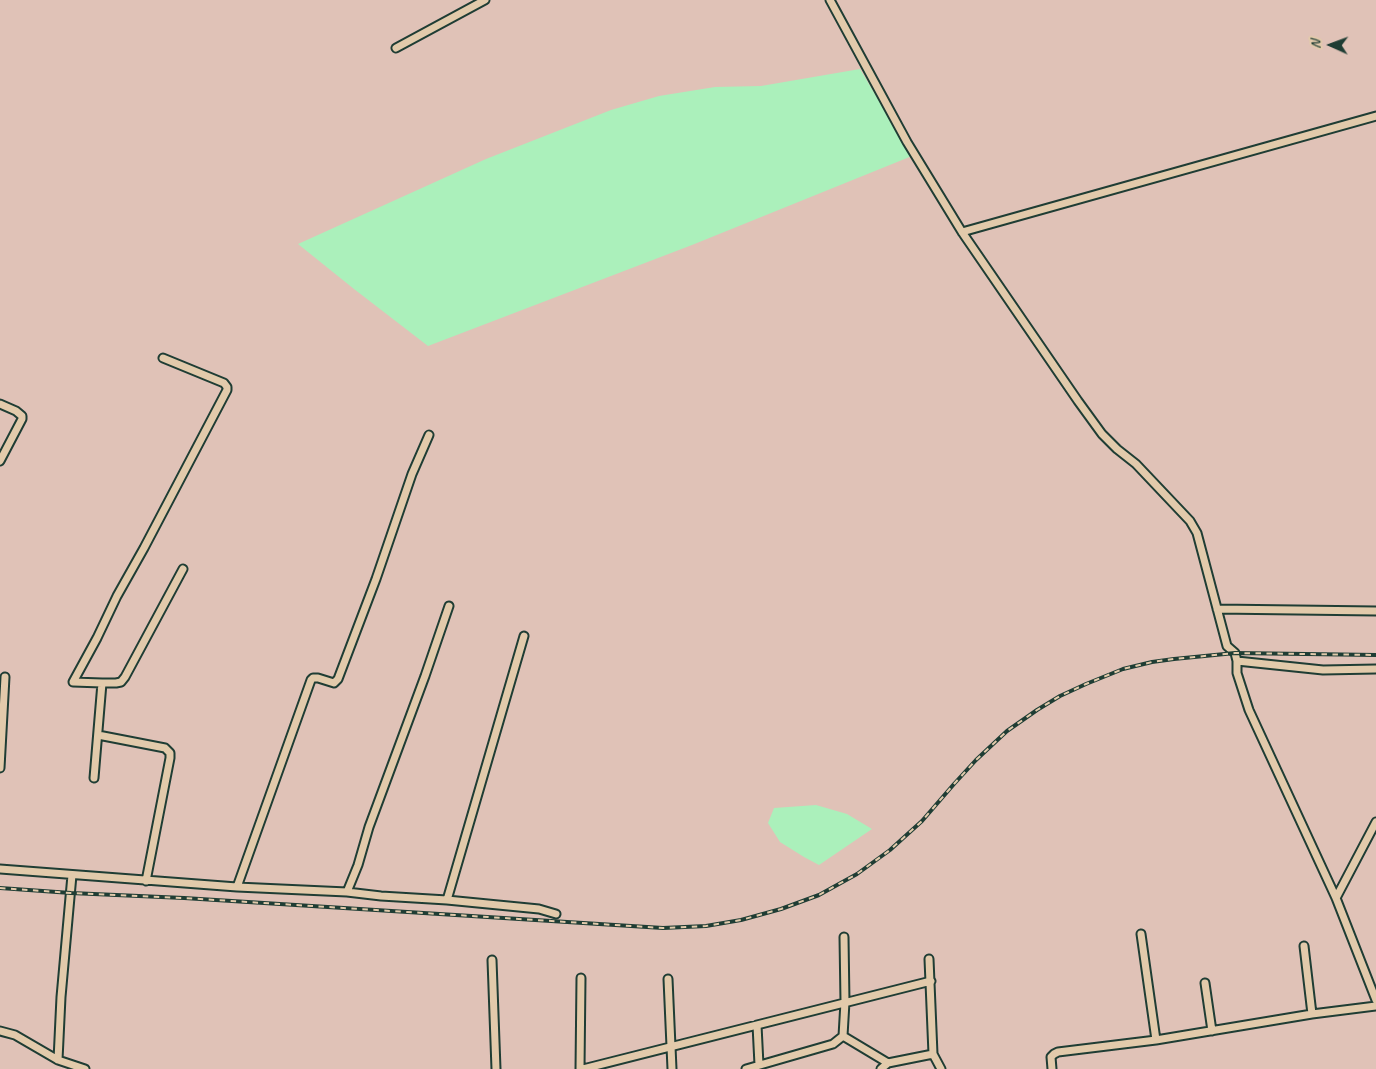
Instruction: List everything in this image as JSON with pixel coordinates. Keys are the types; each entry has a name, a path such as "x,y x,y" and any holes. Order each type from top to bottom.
{"street":[{"path":"396,48 485,0"},
{"path":"830,0 908,142 962,232 1102,434 1136,464 1190,522 1196,533 1226,646 1234,653 1238,661 1237,673 1249,710 1336,898 1376,998"},
{"path":"962,232 1376,116"},
{"path":"163,358 224,383 227,390 72,682 121,682 183,569"},
{"path":"0,404 16,411 22,416 0,461"},
{"path":"237,887 311,680 318,678 334,683 338,679 376,579 412,474 429,435"},
{"path":"348,892 369,827 449,606"},
{"path":"1217,609 1376,611"},
{"path":"447,900 524,636"},
{"path":"1238,661 1323,670 1376,669"},
{"path":"0,768 5,676"},
{"path":"94,778 102,683"},
{"path":"98,735 165,748 170,753 146,881"},
{"path":"1336,898 1376,822"},
{"path":"0,869 146,881 348,892 447,900 539,908 556,914"},
{"path":"58,1060 72,875"},
{"path":"1141,934 1156,1040"},
{"path":"746,1069 833,1044 843,1036 845,1002 844,937"},
{"path":"1304,946 1312,1014"},
{"path":"929,958 934,1054 941,1069"},
{"path":"492,960 496,1069"},
{"path":"581,978 581,1069 931,981"},
{"path":"668,979 672,1069"},
{"path":"1205,983 1212,1031"},
{"path":"1052,1069 1051,1057 1058,1052 1156,1040 1312,1014 1376,1006"},
{"path":"757,1024 759,1065"},
{"path":"0,1031 15,1036 58,1060 85,1069"},
{"path":"843,1036 888,1063"},
{"path":"881,1069 888,1063 934,1054"}],"green space":[{"path":"860,69 912,156 692,245 428,346 298,244 486,159 611,110 659,96 715,87 761,86"},
{"path":"816,805 847,814 872,829 819,865 780,842 768,823 774,808"}],"railway":[{"path":"0,888 663,928 706,926 741,920 781,909 819,895 857,874 890,850 922,821 976,760 1007,731 1060,696 1123,669 1152,662 1235,653 1376,655"}]}
